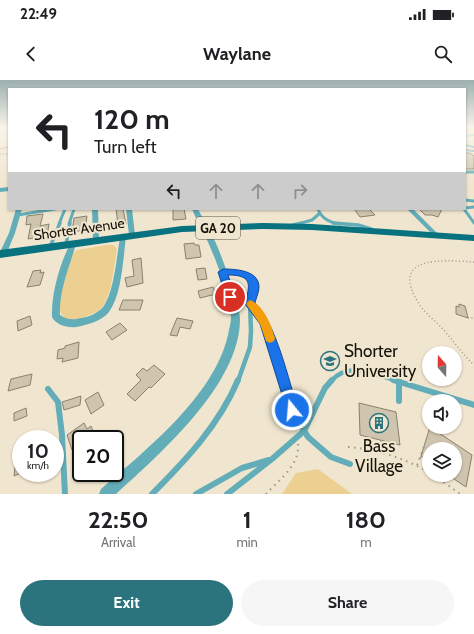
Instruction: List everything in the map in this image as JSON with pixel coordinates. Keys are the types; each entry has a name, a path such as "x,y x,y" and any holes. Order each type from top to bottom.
{"main road":[{"name":"Shorter Avenue","path":"2,253 182,229 204,228 287,226 474,238"}],"street":[{"path":"95,210 96,240"},
{"path":"70,244 57,292 56,303 56,317 61,322 68,324 90,320 106,309 112,299 127,236 129,210"},
{"path":"106,494 150,453 194,408 216,378 229,347 235,322 234,310 223,272 210,236 204,228 195,210"},
{"path":"411,210 437,236"},
{"path":"2,253 19,212"}],"lane":[{"path":"19,212 43,210"},
{"path":"50,247 65,210"},
{"path":"70,244 68,228 74,210"},
{"path":"318,210 319,214 331,223 357,225 385,232"},
{"path":"465,210 474,223"},
{"path":"287,226 312,220 319,214"},
{"path":"152,494 188,457 222,414 235,390 250,348 250,304 255,286 253,280 248,276 233,272 223,272"},
{"path":"250,304 265,323 292,410 304,431 308,437 331,457 350,464"},
{"path":"227,494 272,459 304,431 325,388 332,379 340,373 348,370 366,371 474,405"},
{"path":"399,381 399,401"},
{"path":"48,389 58,402 62,435 65,494"},
{"path":"196,494 242,468 272,459"}],"path":[{"path":"474,262 445,260 422,263 412,271 409,279 410,288 420,305 474,366"},
{"path":"468,318 472,318 474,316"},
{"path":"266,494 297,458 299,450 296,438"},
{"path":"381,440 382,452"},
{"path":"348,447 360,447 396,455 422,468"},
{"path":"417,465 422,450"},
{"path":"445,482 460,494"}],"shaded area":[{"path":"114,245 117,249 109,294 106,301 101,308 95,312 79,319 68,320 62,315 60,295 73,253 77,250"},
{"path":"318,469 352,494 282,494 296,473"}],"building":[{"path":"466,153 470,153 474,156 474,169 466,169"},
{"path":"116,210 123,210 126,224 118,225"},
{"path":"173,210 184,210 186,219 173,220"},
{"path":"355,210 370,210 375,215 360,217"},
{"path":"420,210 442,210 438,217 425,215"},
{"path":"43,214 40,226 49,224 47,236 28,239 31,224 26,225 27,216"},
{"path":"87,216 85,230 72,232 74,218"},
{"path":"194,243 195,245 199,245 201,257 186,259 184,244"},
{"path":"141,258 143,283 127,287 125,278 134,276 132,260"},
{"path":"205,268 207,279 198,280 196,269"},
{"path":"41,270 40,273 44,272 40,285 27,287 33,271"},
{"path":"213,287 216,294 200,298 198,291"},
{"path":"123,300 143,300 140,310 119,310"},
{"path":"459,304 465,306 468,318 456,314 456,306 459,307"},
{"path":"30,316 32,325 18,331 17,321"},
{"path":"177,318 193,321 190,329 180,327 177,336 170,335"},
{"path":"120,323 127,330 112,340 106,332"},
{"path":"79,342 78,358 62,362 63,358 57,359 58,350 65,348 65,346"},
{"path":"154,365 165,374 135,401 127,394 141,380 136,375 143,368 147,371"},
{"path":"32,374 30,385 8,391 11,379"},
{"path":"98,392 104,405 91,414 85,400"},
{"path":"81,396 80,405 64,410 62,402"},
{"name":"Bass Village","path":"359,403 396,412 400,445 360,435"},
{"path":"26,408 27,416 14,421 14,413"},
{"path":"84,423 87,429 91,426 92,430 74,430"},
{"path":"72,431 72,450 67,435"},
{"path":"428,434 440,434 452,442 425,442"},
{"path":"462,448 472,455 466,487 458,482 462,482"}],"waterway":[{"path":"0,149 8,147"}],"railway":[{"path":"0,154 8,154"}],"slow traffic":[{"path":"250,304 265,323 270,338"}],"place":[{"name":"Shorter University","path":"330,361"},
{"name":"Bass Village","path":"379,423"}],"route":[{"path":"230,297 223,272 233,272 248,276 253,280 255,286 250,304 265,323 277,357 292,410"}]}
